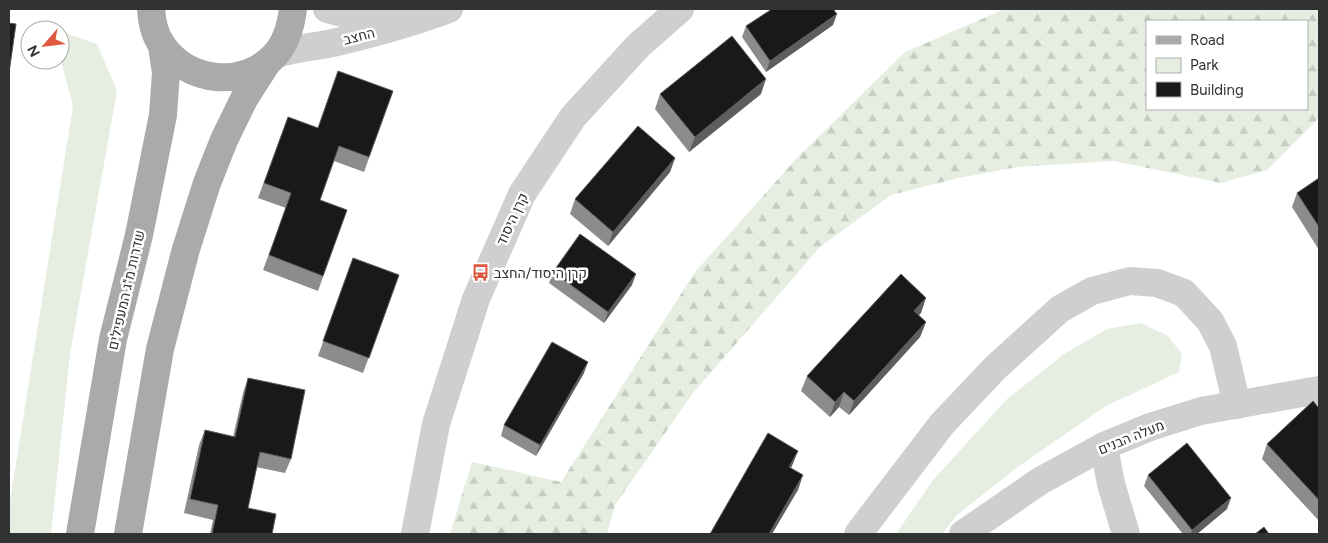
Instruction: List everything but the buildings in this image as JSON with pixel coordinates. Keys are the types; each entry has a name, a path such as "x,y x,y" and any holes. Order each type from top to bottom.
{"main road":[{"path":"128,534 160,349 186,249 207,183 224,140 244,99 285,39 291,24 293,9"},
{"path":"150,22 178,63 199,75 223,78 246,74 271,58"},
{"name":"שדרות מ\"ג המעפילים","path":"80,534 113,339 139,235 163,115 166,73 150,22"}],"street":[{"name":"החצב","path":"327,9 370,20 400,20 445,10"},
{"name":"קרן היסוד","path":"415,534 436,424 476,299 522,194 573,117 638,46 680,9"},
{"name":"החצב","path":"271,58 295,48 364,36 445,10"},
{"path":"858,534 942,424 994,368 1060,309 1092,291 1130,281 1157,283 1184,293 1210,321 1223,346 1237,405"},
{"name":"מעלה הבנים","path":"963,534 1040,481 1104,446 1150,427 1201,411 1319,390"},
{"path":"1104,446 1111,484 1126,534"}],"green space":[{"path":"1005,9 1319,9 1319,118 1267,170 1221,183 1114,161 1017,167 959,178 891,195 820,247 693,393 615,505 607,534 450,534 472,462 561,482 695,272 797,158 905,52"},
{"path":"70,35 97,44 117,91 70,354 51,534 9,534 9,507 73,106 63,70 70,70"},
{"path":"1141,323 1168,336 1182,354 1179,372 1106,406 1019,466 957,515 942,534 896,534 933,480 1007,399 1064,354 1107,329"}],"place":[{"name":"קרן היסוד/החצב","path":"480,273"}]}
